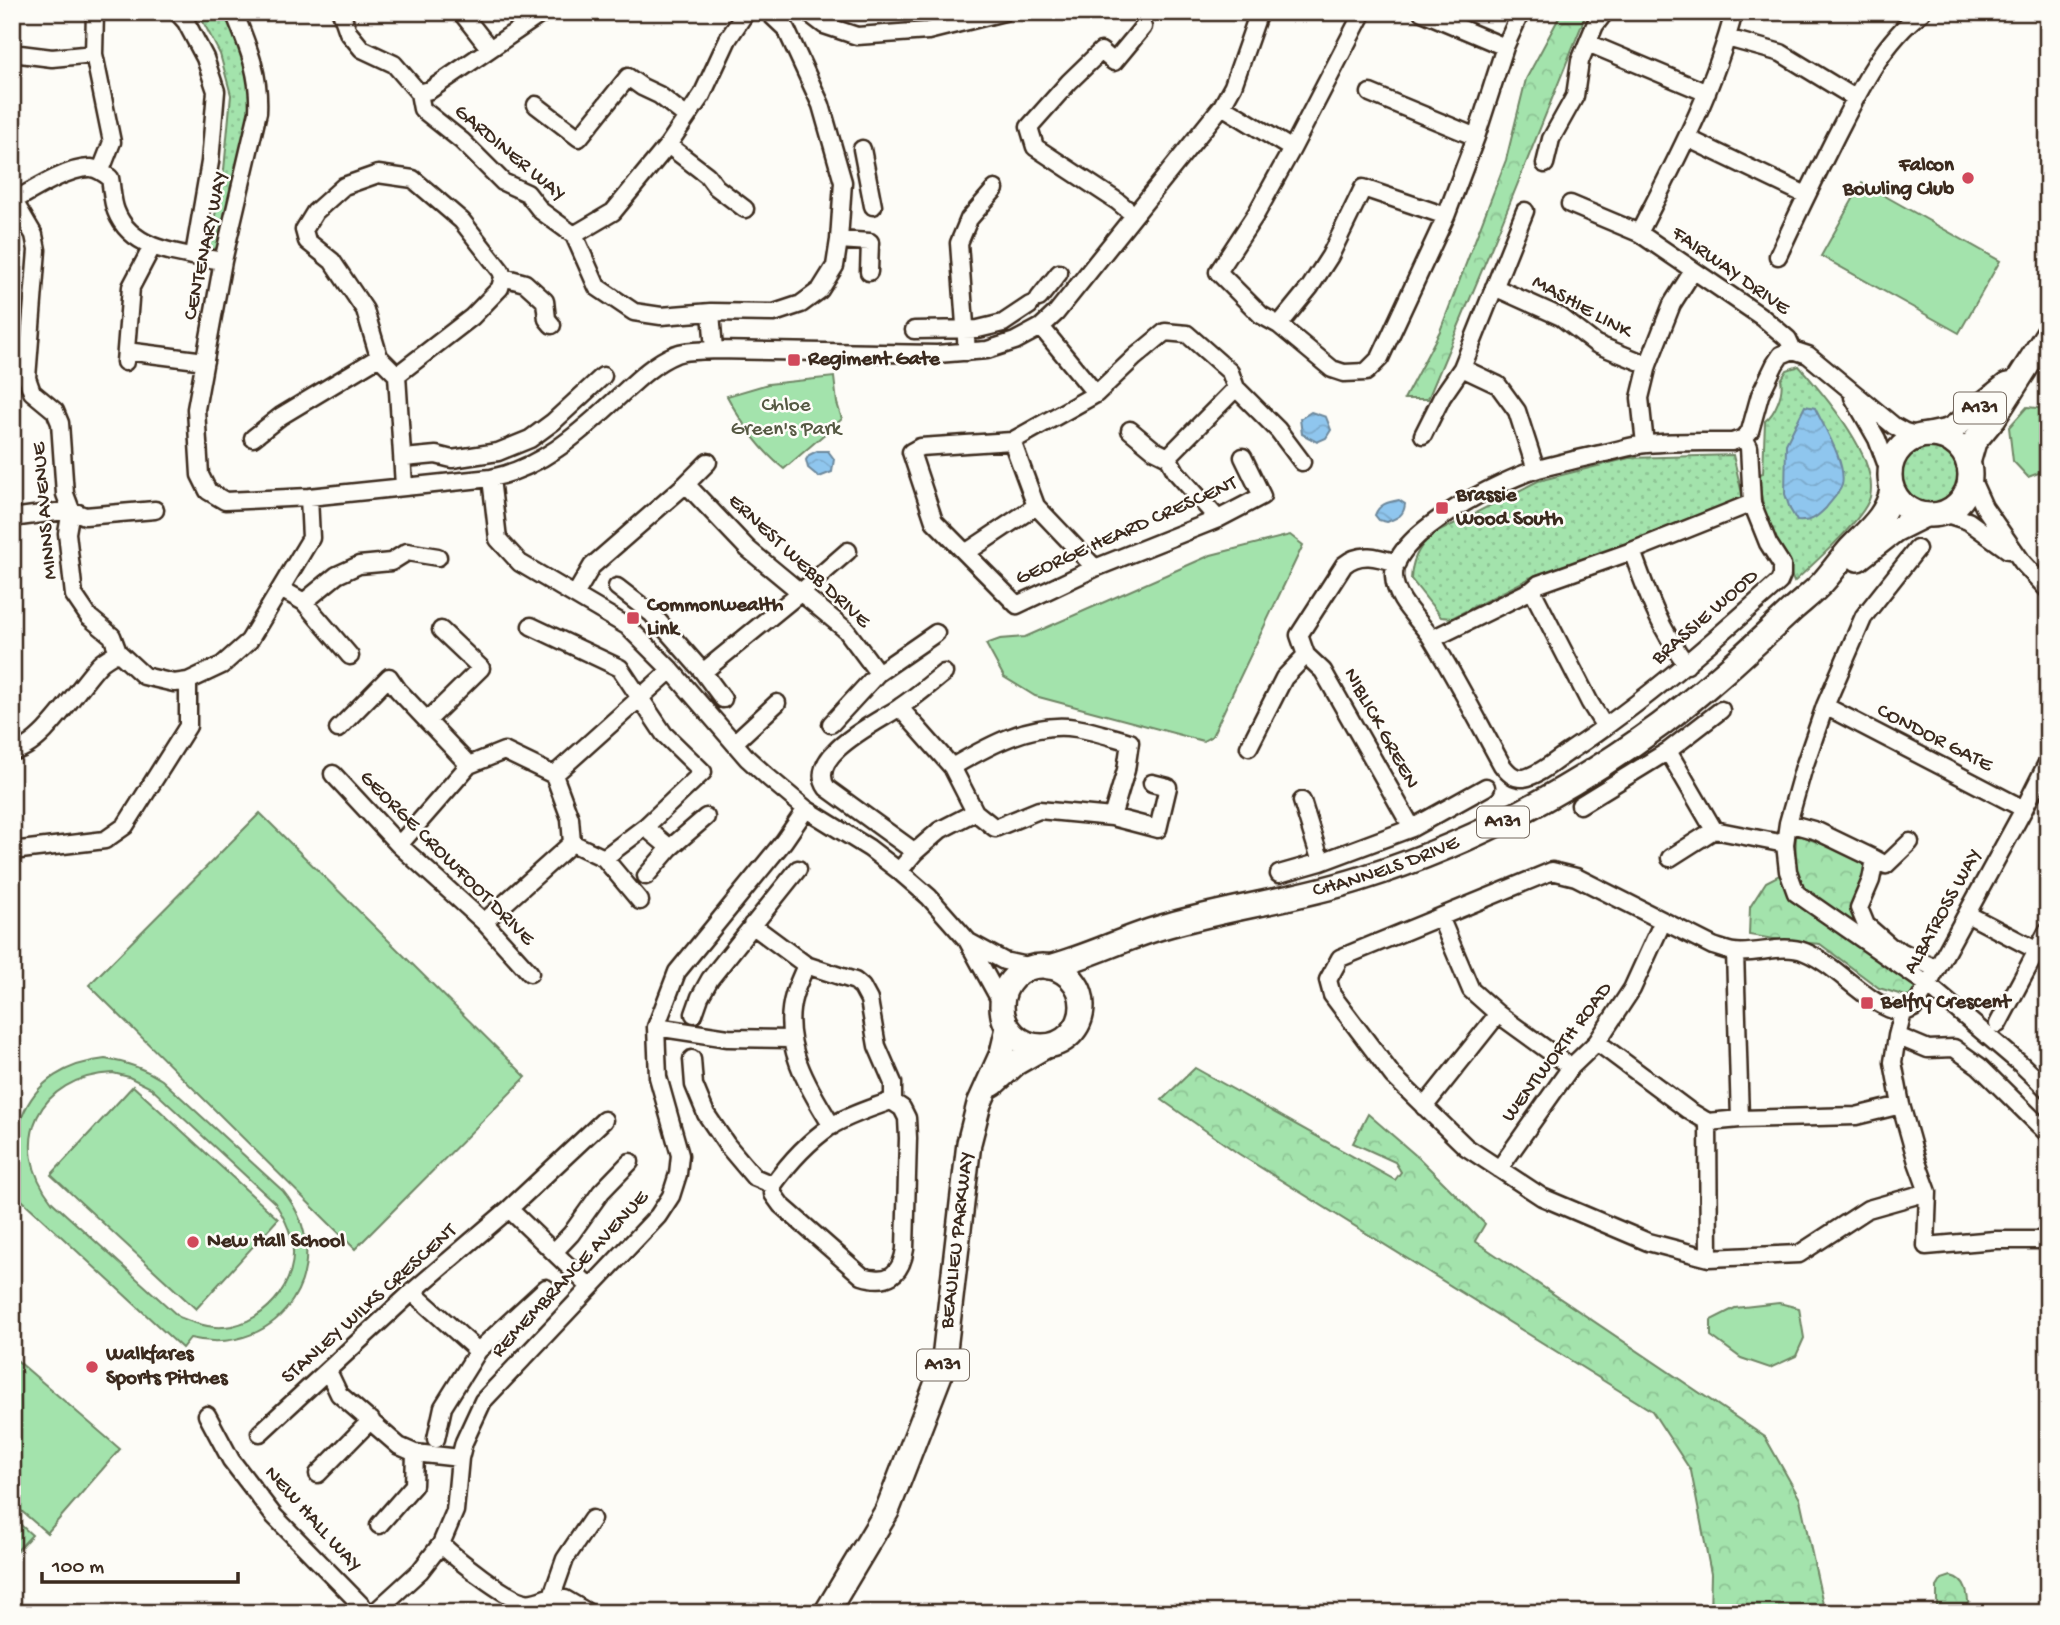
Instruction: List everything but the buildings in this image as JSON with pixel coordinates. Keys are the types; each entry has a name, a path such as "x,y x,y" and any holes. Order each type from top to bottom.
{"highway":[{"name":"A131","path":"1969,469 1974,442 1994,418 2048,333"},
{"name":"A131","path":"1924,436 1948,430 1965,420 2025,369"},
{"path":"1924,436 1938,436 1954,443 1960,449 1969,469 1967,491 1951,510 1934,514 1914,513 1905,507 1891,482 1895,456 1899,450 1911,440 1924,436"},
{"name":"CHANNELS DRIVE","path":"1041,967 1091,955 1168,925 1359,880 1448,846 1522,813 1576,781 1661,724 1726,670 1823,582 1882,515 1890,500 1891,482"},
{"name":"CHANNELS DRIVE","path":"1823,582 1895,530 1934,514"},
{"name":"CHANNELS DRIVE","path":"1082,1001 1093,971 1121,943"},
{"path":"1041,967 1057,969 1072,979 1082,1001 1081,1018 1073,1032 1060,1043 1044,1047 1020,1040 1008,1028 1002,1013 1006,988 1011,981 1017,975 1041,967"},
{"name":"BEAULIEU PARKWAY","path":"826,1613 887,1511 943,1367 969,1143 974,1119 1002,1053 1008,1028"},
{"name":"BEAULIEU PARKWAY","path":"984,1094 1007,1070 1044,1047"}],"street":[{"path":"96,12 94,54 112,142 101,170"},
{"path":"177,12 186,22 205,58 216,90 211,162 194,255"},
{"name":"CENTENARY WAY","path":"234,12 253,60 259,94 258,111 223,261 196,409 200,475 208,491 225,501 309,497"},
{"name":"GARDINER WAY","path":"341,12 348,32 362,49 394,64 419,93 422,109 462,141 503,182 527,193 541,211 574,235"},
{"path":"461,12 490,49"},
{"name":"GARDINER WAY","path":"419,93 430,90 544,12"},
{"path":"746,12 728,39 702,95 668,145 613,212 574,235 597,287 634,312 661,316 710,312 774,313 801,304 820,290 835,266 843,182 821,105 786,29 768,12"},
{"path":"807,12 824,25 857,36 928,31 1004,12"},
{"path":"12,851 105,840 125,826 188,726 188,681 222,665 248,641 311,538 309,497 508,475 545,458 611,405 646,372 677,354 713,350 937,354 967,352 987,350 1015,341 1041,327 1067,299 1222,107 1233,86 1259,12"},
{"path":"1363,12 1256,214 1218,272 1261,315 1279,325 1332,369 1344,373 1366,372 1380,358 1446,216 1476,137 1505,47 1521,12"},
{"path":"1422,12 1505,47"},
{"path":"1545,164 1551,139 1575,96 1580,61 1595,25 1605,12"},
{"name":"FAIRWAY DRIVE","path":"1639,233 1707,93 1734,12"},
{"name":"FAIRWAY DRIVE","path":"1778,256 1856,98 1891,42 1919,13"},
{"path":"1134,215 1035,147 1029,127 1101,51 1114,62 1143,27"},
{"path":"1727,38 1781,54 1856,98"},
{"path":"1588,43 1707,93"},
{"path":"12,53 52,58 94,54"},
{"path":"536,105 579,138 628,77 659,95 687,117"},
{"path":"1370,93 1476,137"},
{"path":"1222,107 1292,149"},
{"path":"1687,138 1806,195"},
{"path":"668,145 708,175 716,187 745,209"},
{"path":"862,149 873,206"},
{"path":"13,202 53,178 89,168 101,170 110,178 116,210 128,230 152,247 223,261"},
{"path":"397,375 472,317 500,288 503,277 462,221 413,180 378,174 344,186 315,212 304,230 307,241 332,261 365,310 379,357 397,375 404,486"},
{"path":"843,182 868,178"},
{"path":"1279,325 1310,287 1330,256 1363,188 1446,216"},
{"path":"967,352 959,243 969,219 995,189"},
{"name":"MINNS AVENUE","path":"13,202 34,235 37,250 27,378 32,392 55,411 60,423 65,494 71,510 67,533 75,595 89,617 112,636 118,652 144,676 174,684 188,681"},
{"name":"FAIRWAY DRIVE","path":"1570,204 1639,233 1762,317 1788,339 1793,350"},
{"path":"1423,435 1442,397 1462,368 1525,211"},
{"path":"839,240 870,242 869,272"},
{"path":"152,247 131,287 125,356 205,361"},
{"name":"MASHIE LINK","path":"1645,444 1640,398 1648,365 1672,304 1693,271"},
{"path":"503,277 525,283 545,301 547,319 552,325"},
{"name":"MASHIE LINK","path":"1494,287 1561,317 1596,344 1648,365"},
{"path":"914,330 966,330 1003,323 1045,290 1067,299"},
{"path":"710,312 713,350"},
{"path":"1041,327 1096,394"},
{"name":"GEORGE HEARD CRESCENT","path":"1243,457 1262,496 1218,519 1095,568 1017,605 934,521 911,452 920,447 1012,441 1096,394 1166,332 1187,334 1230,372 1236,388 1278,430 1302,462"},
{"path":"1250,747 1284,678 1306,655 1300,635 1344,565 1351,559 1362,556 1396,563 1410,541 1425,527 1465,503 1536,470 1645,444 1732,442 1744,439 1750,431 1760,395 1781,355 1793,350 1808,355 1899,430 1924,436"},
{"path":"253,438 281,416 379,357"},
{"path":"1462,368 1498,385 1505,394 1517,411 1536,470"},
{"path":"404,458 436,455 452,458 498,453 530,439 553,422 598,380 611,405"},
{"path":"1168,457 1236,388"},
{"path":"1848,389 1877,439 1891,482"},
{"path":"1130,430 1154,450 1168,457 1176,472 1218,519"},
{"name":"BRASSIE WOOD","path":"1396,563 1394,575 1404,603 1432,639 1502,765 1514,777 1527,777 1605,727 1687,665 1779,582 1782,565 1768,543 1752,503 1749,447 1744,439"},
{"path":"1012,441 1036,506 1095,568"},
{"path":"575,595 592,566 708,462"},
{"path":"1969,469 1984,507 2023,563 2048,590"},
{"path":"491,478 498,539 520,563 627,626 671,670 734,743 769,778 806,809 869,848 929,897 967,940 1002,1004"},
{"name":"ERNEST WEBB DRIVE","path":"686,484 748,549 846,629 878,673"},
{"path":"1432,639 1532,590 1539,584 1632,551 1752,503"},
{"path":"967,552 1036,506"},
{"path":"12,518 71,510 85,516 155,510"},
{"path":"1934,514 1959,517 1976,526 2023,563"},
{"path":"1917,549 1859,612 1803,770 1788,823 1784,844 1788,872 1796,893 1928,985 2048,1090"},
{"path":"703,672 848,551"},
{"path":"1632,551 1652,608 1668,639 1687,665"},
{"path":"304,601 337,575 359,565 391,562 407,552 438,557"},
{"path":"617,587 652,614 723,699"},
{"path":"281,589 304,601 349,656"},
{"path":"1532,590 1605,727"},
{"path":"531,626 620,668 664,733 703,772 645,827 604,858"},
{"path":"428,720 481,668 442,630"},
{"path":"831,724 878,673 936,633"},
{"path":"12,751 19,751 36,741 101,662 118,652"},
{"name":"NIBLICK GREEN","path":"1306,655 1323,671 1412,828"},
{"path":"554,775 671,670"},
{"path":"915,852 827,788 821,777 822,769 855,734 900,708 944,673"},
{"path":"338,729 389,677 469,765"},
{"path":"734,743 777,702"},
{"name":"CONDOR GATE","path":"1825,706 2024,809"},
{"path":"900,708 952,767 975,812 995,828 1039,810 1112,817 1158,829 1168,787 1152,783"},
{"path":"1580,805 1668,751 1721,710"},
{"path":"952,767 974,754 1034,728 1074,727 1130,741 1126,770 1112,817"},
{"path":"399,845 469,765 504,751 554,775 570,818 572,843"},
{"path":"1668,751 1714,830"},
{"name":"ALBATROSS WAY","path":"2047,764 1928,985 1914,1008 1903,1013 1896,1036 1894,1062 1901,1105 1928,1192 1926,1246 1995,1240 2048,1240"},
{"name":"GEORGE CROWFOOT DRIVE","path":"333,774 399,845 484,922 530,973"},
{"path":"1279,874 1321,862 1412,828 1486,787"},
{"path":"1302,802 1321,862"},
{"name":"REMEMBRANCE AVENUE","path":"374,1613 420,1571 441,1544 456,1511 460,1458 464,1442 483,1401 658,1216 671,1196 678,1174 680,1154 658,1077 656,1027 677,972 806,809"},
{"path":"899,871 915,852 940,830 975,812"},
{"path":"646,876 670,848 706,817"},
{"path":"1788,823 1817,831 1886,865 1910,842"},
{"path":"645,827 670,848"},
{"path":"1670,858 1714,830 1784,844"},
{"path":"572,843 604,858 640,901"},
{"path":"484,922 572,843"},
{"path":"1875,859 1871,880 1859,908 1866,925 1890,946 1937,969"},
{"path":"694,1014 710,979 798,869"},
{"path":"1903,1013 1888,1009 1829,965 1803,951 1776,949 1735,952 1713,946 1576,877 1552,871 1340,958 1328,980 1332,995 1393,1076 1466,1147 1542,1197 1648,1242 1709,1258 1799,1254 1868,1209 1928,1192"},
{"path":"1967,914 2044,938 1998,1024"},
{"path":"1440,916 1471,990 1498,1014 1571,1068"},
{"name":"WENTWORTH ROAD","path":"1499,1169 1571,1068 1597,1042 1634,985 1663,921"},
{"path":"752,925 806,965 855,981 867,993 877,1046 893,1083 893,1102"},
{"path":"967,940 1003,961 1041,967"},
{"path":"1735,952 1740,1119"},
{"path":"806,965 793,996 791,1039 813,1096 832,1126"},
{"path":"1424,1107 1498,1014"},
{"path":"656,1027 728,1038 791,1039"},
{"path":"1896,1036 1928,1049 1954,1048 1979,1066 2048,1134"},
{"path":"1597,1042 1708,1122 1856,1116 1901,1105"},
{"path":"692,1059 694,1085 706,1114 754,1177 772,1185"},
{"path":"888,1102 902,1108 906,1118 908,1138 905,1249 903,1262 890,1277 882,1280 862,1276 780,1205 773,1194 772,1185 812,1142 832,1126 888,1102"},
{"name":"STANLEY WILKS CRESCENT","path":"260,1433 604,1120"},
{"path":"1708,1122 1709,1258"},
{"path":"554,1252 601,1192 630,1162"},
{"path":"509,1209 590,1287"},
{"path":"436,1439 443,1407 478,1351 546,1288"},
{"path":"412,1292 478,1351"},
{"path":"328,1371 339,1394 399,1446 415,1453 460,1458"},
{"name":"NEW HALL WAY","path":"207,1415 231,1460 274,1516 369,1613"},
{"path":"317,1475 370,1420"},
{"path":"379,1525 414,1485 415,1453"},
{"path":"552,1596 565,1559 592,1519"},
{"path":"441,1544 456,1558 506,1593 525,1602 552,1596 565,1599 589,1613"}],"green space":[{"path":"198,12 226,12 244,55 251,84 250,109 220,247 208,251 224,170 231,95 220,54"},
{"path":"1562,12 1587,12 1428,399 1404,399 1440,331 1506,160 1526,79"},
{"path":"1862,183 2000,261 1959,333 1821,256"},
{"path":"1799,366 1847,427 1866,464 1871,481 1870,497 1858,517 1794,582 1765,514 1757,475 1763,473 1765,421 1778,402 1781,380 1787,370"},
{"name":"Chloe Green's Park","path":"834,377 842,419 784,469 752,436 727,396 768,384"},
{"path":"2027,407 2048,409 2048,463 2039,473 2028,477 2013,461 2009,427"},
{"path":"1930,445 1952,454 1961,476 1952,498 1930,507 1908,498 1899,476 1908,454"},
{"path":"1733,455 1743,498 1626,544 1536,575 1452,618 1441,617 1411,579 1416,556 1430,536 1538,481 1629,458"},
{"path":"1290,535 1303,545 1212,736 1203,741 1035,696 1004,677 986,644 1000,639 1025,637 1211,555"},
{"path":"260,813 526,1077 355,1249 89,985"},
{"path":"1796,834 1841,851 1869,867 1853,907 1857,930 1925,986 1916,999 1879,988 1820,944 1749,935 1750,907 1766,882 1795,867"},
{"path":"105,1059 128,1064 162,1080 283,1191 300,1219 306,1247 303,1275 293,1300 275,1320 251,1334 223,1341 190,1338 182,1348 12,1191 12,1148 28,1104 45,1083 55,1076 66,1069","holes":["113,1073 129,1077 151,1088 275,1203 284,1219 291,1237 291,1270 275,1300 248,1321 215,1327 179,1317 52,1202 38,1180 32,1157 32,1136 38,1116 49,1100 66,1086 87,1077"]},
{"path":"1195,1068 1395,1180 1401,1172 1395,1162 1353,1143 1368,1114 1420,1159 1485,1224 1475,1241 1765,1437 1800,1499 1825,1613 1710,1613 1711,1574 1691,1471 1652,1411 1239,1154 1162,1100"},
{"path":"133,1086 278,1219 196,1309 51,1175"},
{"path":"1779,1303 1799,1308 1804,1338 1796,1356 1770,1368 1741,1358 1711,1336 1711,1320 1735,1308"},
{"path":"12,1356 120,1449 47,1533 12,1503"},
{"path":"12,1517 32,1535 12,1556"},
{"path":"1951,1576 1964,1585 1969,1613 1937,1613 1937,1587 1942,1579"}],"water":[{"path":"1805,406 1815,408 1834,446 1843,476 1839,491 1826,508 1810,520 1797,521 1785,494 1786,444"},
{"path":"1311,412 1326,417 1331,430 1326,438 1317,442 1302,434 1300,419"},
{"path":"817,451 828,451 834,459 832,472 819,477 808,468 806,460"},
{"path":"1399,500 1405,504 1402,514 1397,518 1387,522 1379,520 1375,515 1381,506"}],"place":[{"name":"Falcon Bowling Club","path":"1968,178"},
{"name":"Regiment Gate","path":"794,360"},
{"name":"Brassie Wood South","path":"1442,508"},
{"name":"Commonwealth Link","path":"633,618"},
{"name":"Belfry Crescent","path":"1867,1003"},
{"name":"New Hall School","path":"193,1242"},
{"name":"Walkfares Sports Pitches","path":"92,1367"}]}
